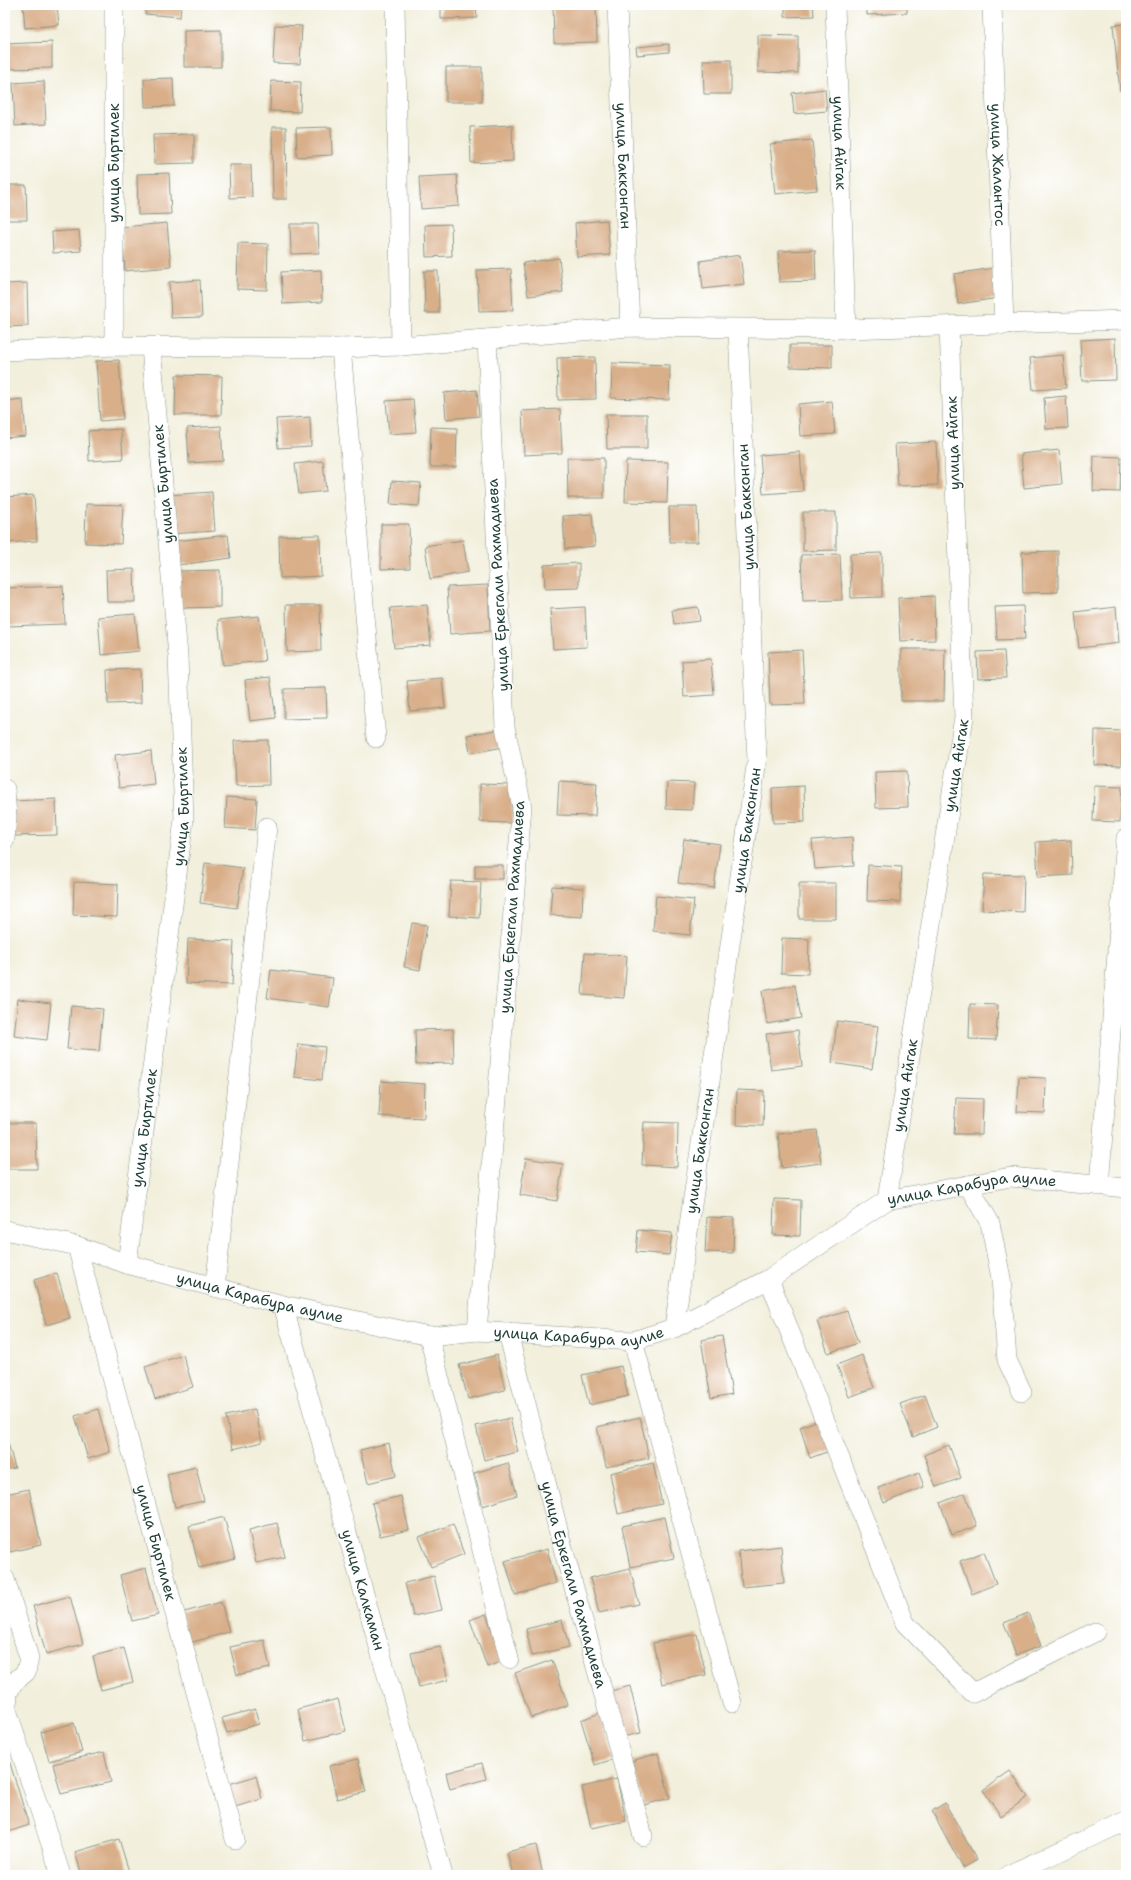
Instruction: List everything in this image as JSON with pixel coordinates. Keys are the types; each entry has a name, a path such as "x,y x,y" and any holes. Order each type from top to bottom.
{"street":[{"name":"улица Биртилек","path":"114,5 114,346"},
{"path":"395,5 402,346"},
{"name":"улица Бакконган","path":"617,5 630,327"},
{"name":"улица Айгак","path":"835,5 846,329"},
{"name":"улица Жалантос","path":"992,5 1004,325"},
{"path":"5,351 114,346 341,348 402,346 630,327 846,329 949,327 1126,320"},
{"name":"улица Айгак","path":"888,1200 964,716 949,327"},
{"name":"улица Бакконган","path":"674,1328 757,760 738,329"},
{"name":"улица Еркегали Рахмадиева","path":"477,1331 522,807 505,727 487,339"},
{"name":"улица Биртилек","path":"127,1264 184,819 178,656 151,347"},
{"path":"341,348 376,738"},
{"path":"5,789 8,816 5,839"},
{"path":"215,1287 267,827"},
{"path":"1099,1186 1126,838"},
{"name":"улица Карабура аулие","path":"5,1230 77,1246 127,1264 283,1305 429,1336 477,1331 634,1341 674,1328 769,1279 888,1200 1010,1177 1126,1188"},
{"path":"968,1185 990,1223 1001,1278 1007,1360 1022,1392"},
{"name":"улица Биртилек","path":"77,1246 235,1839"},
{"path":"769,1279 905,1623 973,1693 1094,1632"},
{"name":"улица Калкаман","path":"283,1305 442,1875"},
{"name":"улица Еркегали Рахмадиева","path":"508,1333 561,1541 643,1836"},
{"path":"429,1336 509,1659"},
{"path":"634,1341 732,1703"},
{"path":"5,1579 29,1658 26,1672 14,1683 8,1693 7,1710 61,1875"},
{"path":"1008,1875 1126,1821"}],"building":[{"path":"23,5 57,5 59,25 25,28"},
{"path":"146,5 181,5 180,17 145,14"},
{"path":"441,5 476,5 477,18 441,19"},
{"path":"553,5 596,5 597,42 554,43"},
{"path":"785,5 813,5 814,16 785,17"},
{"path":"867,5 907,5 907,13 867,15"},
{"path":"1126,24 1126,90 1120,91 1113,25"},
{"path":"275,25 302,26 300,64 273,63"},
{"path":"221,30 221,67 184,67 184,31"},
{"path":"758,35 798,36 798,73 758,72"},
{"path":"52,42 52,68 5,69 5,44"},
{"path":"669,44 669,52 637,55 636,47"},
{"path":"703,60 731,60 731,94 704,94"},
{"path":"446,67 482,67 482,102 446,102"},
{"path":"173,78 174,106 145,107 144,79"},
{"path":"44,81 46,124 15,126 13,83"},
{"path":"271,81 301,82 300,112 270,111"},
{"path":"825,89 827,111 794,114 792,93"},
{"path":"512,125 513,161 471,163 470,127"},
{"path":"272,127 286,127 287,199 273,199"},
{"path":"331,127 332,155 297,157 296,128"},
{"path":"194,134 194,163 154,164 153,135"},
{"path":"812,140 817,190 775,194 770,144"},
{"path":"229,165 251,165 252,197 230,198"},
{"path":"169,173 171,214 138,215 137,174"},
{"path":"457,175 459,206 421,209 419,177"},
{"path":"5,185 26,185 27,220 5,220"},
{"path":"607,220 610,255 577,257 575,223"},
{"path":"167,223 171,267 125,271 122,227"},
{"path":"290,224 318,224 319,253 291,254"},
{"path":"451,224 452,256 426,257 425,225"},
{"path":"79,230 81,251 53,253 52,232"},
{"path":"238,243 268,244 267,290 237,289"},
{"path":"815,250 816,281 779,282 778,251"},
{"path":"740,255 744,284 703,289 700,261"},
{"path":"559,258 563,292 528,296 523,263"},
{"path":"994,268 999,298 958,304 954,274"},
{"path":"511,269 513,310 479,311 477,270"},
{"path":"321,270 322,302 283,304 281,272"},
{"path":"424,271 438,271 439,313 425,313"},
{"path":"200,280 202,317 171,318 169,282"},
{"path":"27,283 28,326 5,327 5,284"},
{"path":"1115,338 1116,380 1082,381 1080,340"},
{"path":"790,345 832,345 832,368 790,367"},
{"path":"1063,355 1066,388 1033,390 1030,358"},
{"path":"595,357 596,399 558,400 557,358"},
{"path":"119,360 123,419 100,421 96,361"},
{"path":"612,363 670,365 669,400 611,398"},
{"path":"176,375 222,376 221,415 175,415"},
{"path":"477,390 479,416 446,419 444,393"},
{"path":"1066,396 1068,428 1046,429 1044,398"},
{"path":"23,399 26,436 5,438 5,401"},
{"path":"413,399 416,432 389,434 386,401"},
{"path":"832,401 835,434 800,436 798,404"},
{"path":"560,409 562,453 524,455 522,411"},
{"path":"606,414 647,414 647,449 607,449"},
{"path":"310,417 311,446 278,448 276,419"},
{"path":"221,426 223,461 189,463 187,428"},
{"path":"431,427 457,428 456,467 430,467"},
{"path":"121,429 123,459 89,461 88,431"},
{"path":"936,442 938,485 898,486 895,444"},
{"path":"1059,450 1062,484 1024,488 1021,454"},
{"path":"800,452 803,491 763,494 760,455"},
{"path":"1094,456 1121,457 1120,492 1093,491"},
{"path":"567,458 604,458 604,498 568,498"},
{"path":"323,461 326,491 299,494 295,464"},
{"path":"626,461 668,462 667,503 625,502"},
{"path":"392,481 421,483 419,506 390,504"},
{"path":"212,492 215,531 170,534 168,495"},
{"path":"34,495 37,541 5,543 5,497"},
{"path":"86,504 123,505 121,544 85,543"},
{"path":"669,507 697,507 698,542 670,542"},
{"path":"803,512 836,512 836,550 803,551"},
{"path":"592,514 595,546 565,549 563,516"},
{"path":"381,524 409,524 410,568 381,569"},
{"path":"228,535 231,558 178,565 175,541"},
{"path":"320,535 321,576 280,578 279,536"},
{"path":"463,540 468,572 430,579 425,546"},
{"path":"1058,551 1058,592 1023,593 1022,552"},
{"path":"882,553 882,597 851,598 850,554"},
{"path":"840,554 842,600 803,601 801,555"},
{"path":"579,563 579,588 545,589 544,565"},
{"path":"134,569 135,602 107,602 106,570"},
{"path":"220,570 220,607 180,608 179,571"},
{"path":"488,585 490,631 450,634 447,587"},
{"path":"63,586 65,624 8,626 6,588"},
{"path":"934,596 935,640 900,641 898,598"},
{"path":"286,605 320,605 321,651 287,652"},
{"path":"427,605 431,645 394,648 390,608"},
{"path":"1023,606 1025,639 997,640 995,607"},
{"path":"585,607 587,647 553,649 550,609"},
{"path":"698,607 700,621 674,624 672,610"},
{"path":"1116,607 1119,643 1079,648 1075,612"},
{"path":"135,614 139,651 101,655 98,617"},
{"path":"259,616 265,661 223,665 218,620"},
{"path":"901,649 945,649 944,701 901,701"},
{"path":"802,650 805,704 770,705 768,652"},
{"path":"1004,651 1006,678 978,679 977,652"},
{"path":"711,659 714,695 684,697 682,661"},
{"path":"140,669 141,703 108,704 107,670"},
{"path":"270,677 276,718 250,721 245,680"},
{"path":"442,678 445,708 410,711 407,681"},
{"path":"326,688 327,718 284,719 284,689"},
{"path":"501,729 504,747 470,753 467,735"},
{"path":"1095,730 1123,731 1121,766 1094,765"},
{"path":"268,740 269,785 236,786 234,741"},
{"path":"151,751 154,784 119,788 115,755"},
{"path":"907,771 908,807 876,808 875,772"},
{"path":"559,781 597,783 595,816 557,815"},
{"path":"667,782 694,783 692,810 666,809"},
{"path":"480,784 512,785 512,823 480,822"},
{"path":"804,786 805,822 773,823 772,788"},
{"path":"1094,786 1122,787 1120,822 1093,821"},
{"path":"227,797 257,799 255,830 225,828"},
{"path":"56,799 57,835 14,836 13,801"},
{"path":"852,837 854,866 815,869 812,840"},
{"path":"684,839 720,844 714,888 678,883"},
{"path":"1071,840 1072,875 1038,877 1036,842"},
{"path":"205,863 243,868 237,908 200,903"},
{"path":"475,865 503,865 503,879 475,879"},
{"path":"868,865 902,867 900,902 867,901"},
{"path":"984,874 1024,875 1023,912 982,910"},
{"path":"451,881 481,882 479,918 449,916"},
{"path":"74,882 118,884 117,917 73,915"},
{"path":"799,883 836,883 836,919 799,919"},
{"path":"552,886 583,888 582,917 550,915"},
{"path":"656,896 694,900 690,935 653,931"},
{"path":"412,923 427,925 420,970 404,967"},
{"path":"782,938 809,939 808,974 781,973"},
{"path":"188,939 234,941 232,985 186,983"},
{"path":"585,953 627,956 624,998 582,995"},
{"path":"271,970 333,978 329,1007 267,998"},
{"path":"795,985 801,1018 767,1024 762,991"},
{"path":"18,999 51,1003 47,1040 14,1036"},
{"path":"970,1004 998,1005 996,1040 969,1039"},
{"path":"71,1006 103,1009 99,1051 67,1049"},
{"path":"837,1021 878,1026 872,1069 832,1063"},
{"path":"453,1029 454,1063 416,1064 415,1030"},
{"path":"798,1030 802,1066 771,1070 766,1034"},
{"path":"298,1044 325,1047 322,1080 294,1077"},
{"path":"1019,1077 1046,1078 1045,1113 1017,1112"},
{"path":"381,1081 425,1084 424,1118 379,1116"},
{"path":"737,1090 764,1091 763,1126 736,1125"},
{"path":"956,1098 983,1099 982,1134 954,1134"},
{"path":"644,1122 678,1123 677,1167 642,1165"},
{"path":"5,1123 36,1123 37,1169 5,1169"},
{"path":"817,1130 821,1163 782,1168 778,1134"},
{"path":"526,1158 563,1164 557,1201 520,1195"},
{"path":"774,1199 801,1200 800,1236 773,1235"},
{"path":"707,1217 734,1218 733,1253 705,1252"},
{"path":"638,1230 672,1233 669,1255 636,1252"},
{"path":"57,1273 70,1318 46,1325 34,1280"},
{"path":"847,1311 858,1343 828,1353 817,1321"},
{"path":"722,1336 732,1394 711,1398 701,1340"},
{"path":"183,1355 193,1387 155,1399 145,1367"},
{"path":"497,1355 505,1390 468,1399 459,1365"},
{"path":"862,1355 874,1388 849,1397 837,1365"},
{"path":"621,1366 628,1396 589,1405 582,1375"},
{"path":"925,1395 937,1427 913,1437 900,1404"},
{"path":"98,1409 110,1452 88,1459 75,1416"},
{"path":"255,1409 262,1442 233,1449 226,1416"},
{"path":"640,1417 649,1458 606,1467 597,1427"},
{"path":"510,1418 518,1452 484,1460 476,1426"},
{"path":"824,1418 835,1449 810,1458 800,1427"},
{"path":"7,1439 15,1468 5,1470 5,1440"},
{"path":"389,1443 396,1476 368,1483 360,1450"},
{"path":"949,1445 961,1478 936,1487 924,1455"},
{"path":"508,1463 517,1495 483,1506 474,1473"},
{"path":"653,1463 662,1504 618,1514 610,1473"},
{"path":"196,1467 204,1501 175,1507 167,1474"},
{"path":"919,1473 924,1487 884,1503 878,1488"},
{"path":"29,1489 41,1545 10,1552 5,1530 5,1494"},
{"path":"965,1493 977,1526 952,1535 940,1503"},
{"path":"401,1496 409,1530 380,1536 372,1503"},
{"path":"224,1517 235,1559 199,1568 189,1526"},
{"path":"665,1517 674,1558 630,1567 622,1526"},
{"path":"277,1523 285,1557 256,1563 249,1530"},
{"path":"453,1524 464,1554 431,1567 419,1537"},
{"path":"781,1546 784,1583 742,1587 738,1551"},
{"path":"547,1549 556,1583 515,1595 505,1561"},
{"path":"984,1552 996,1584 972,1594 960,1561"},
{"path":"146,1568 158,1615 132,1621 120,1575"},
{"path":"630,1568 639,1604 599,1613 590,1578"},
{"path":"434,1576 442,1610 413,1616 405,1583"},
{"path":"70,1596 83,1644 46,1654 33,1606"},
{"path":"221,1602 229,1632 189,1643 181,1613"},
{"path":"1028,1613 1041,1646 1016,1655 1004,1623"},
{"path":"486,1614 503,1661 487,1667 470,1620"},
{"path":"562,1620 569,1647 532,1656 526,1629"},
{"path":"697,1634 706,1675 662,1684 653,1643"},
{"path":"264,1640 270,1668 237,1675 230,1647"},
{"path":"440,1647 448,1680 419,1687 411,1653"},
{"path":"124,1648 133,1682 101,1690 93,1656"},
{"path":"552,1660 568,1705 531,1718 515,1673"},
{"path":"630,1686 641,1733 622,1737 611,1691"},
{"path":"338,1699 346,1731 305,1741 298,1709"},
{"path":"255,1709 259,1724 227,1733 222,1718"},
{"path":"600,1713 614,1759 595,1765 581,1720"},
{"path":"74,1723 82,1752 49,1761 41,1732"},
{"path":"104,1752 111,1782 61,1794 53,1764"},
{"path":"658,1753 670,1798 644,1805 632,1761"},
{"path":"358,1759 366,1792 337,1799 329,1766"},
{"path":"9,1760 29,1825 5,1833 5,1761"},
{"path":"482,1763 486,1779 450,1789 446,1773"},
{"path":"1010,1771 1028,1797 1001,1816 983,1790"},
{"path":"256,1776 262,1799 235,1807 229,1784"},
{"path":"617,1779 626,1821 591,1828 582,1787"},
{"path":"945,1803 977,1860 963,1868 932,1811"},
{"path":"119,1839 130,1875 82,1875 75,1852"},
{"path":"536,1845 543,1875 513,1875 507,1852"}]}
